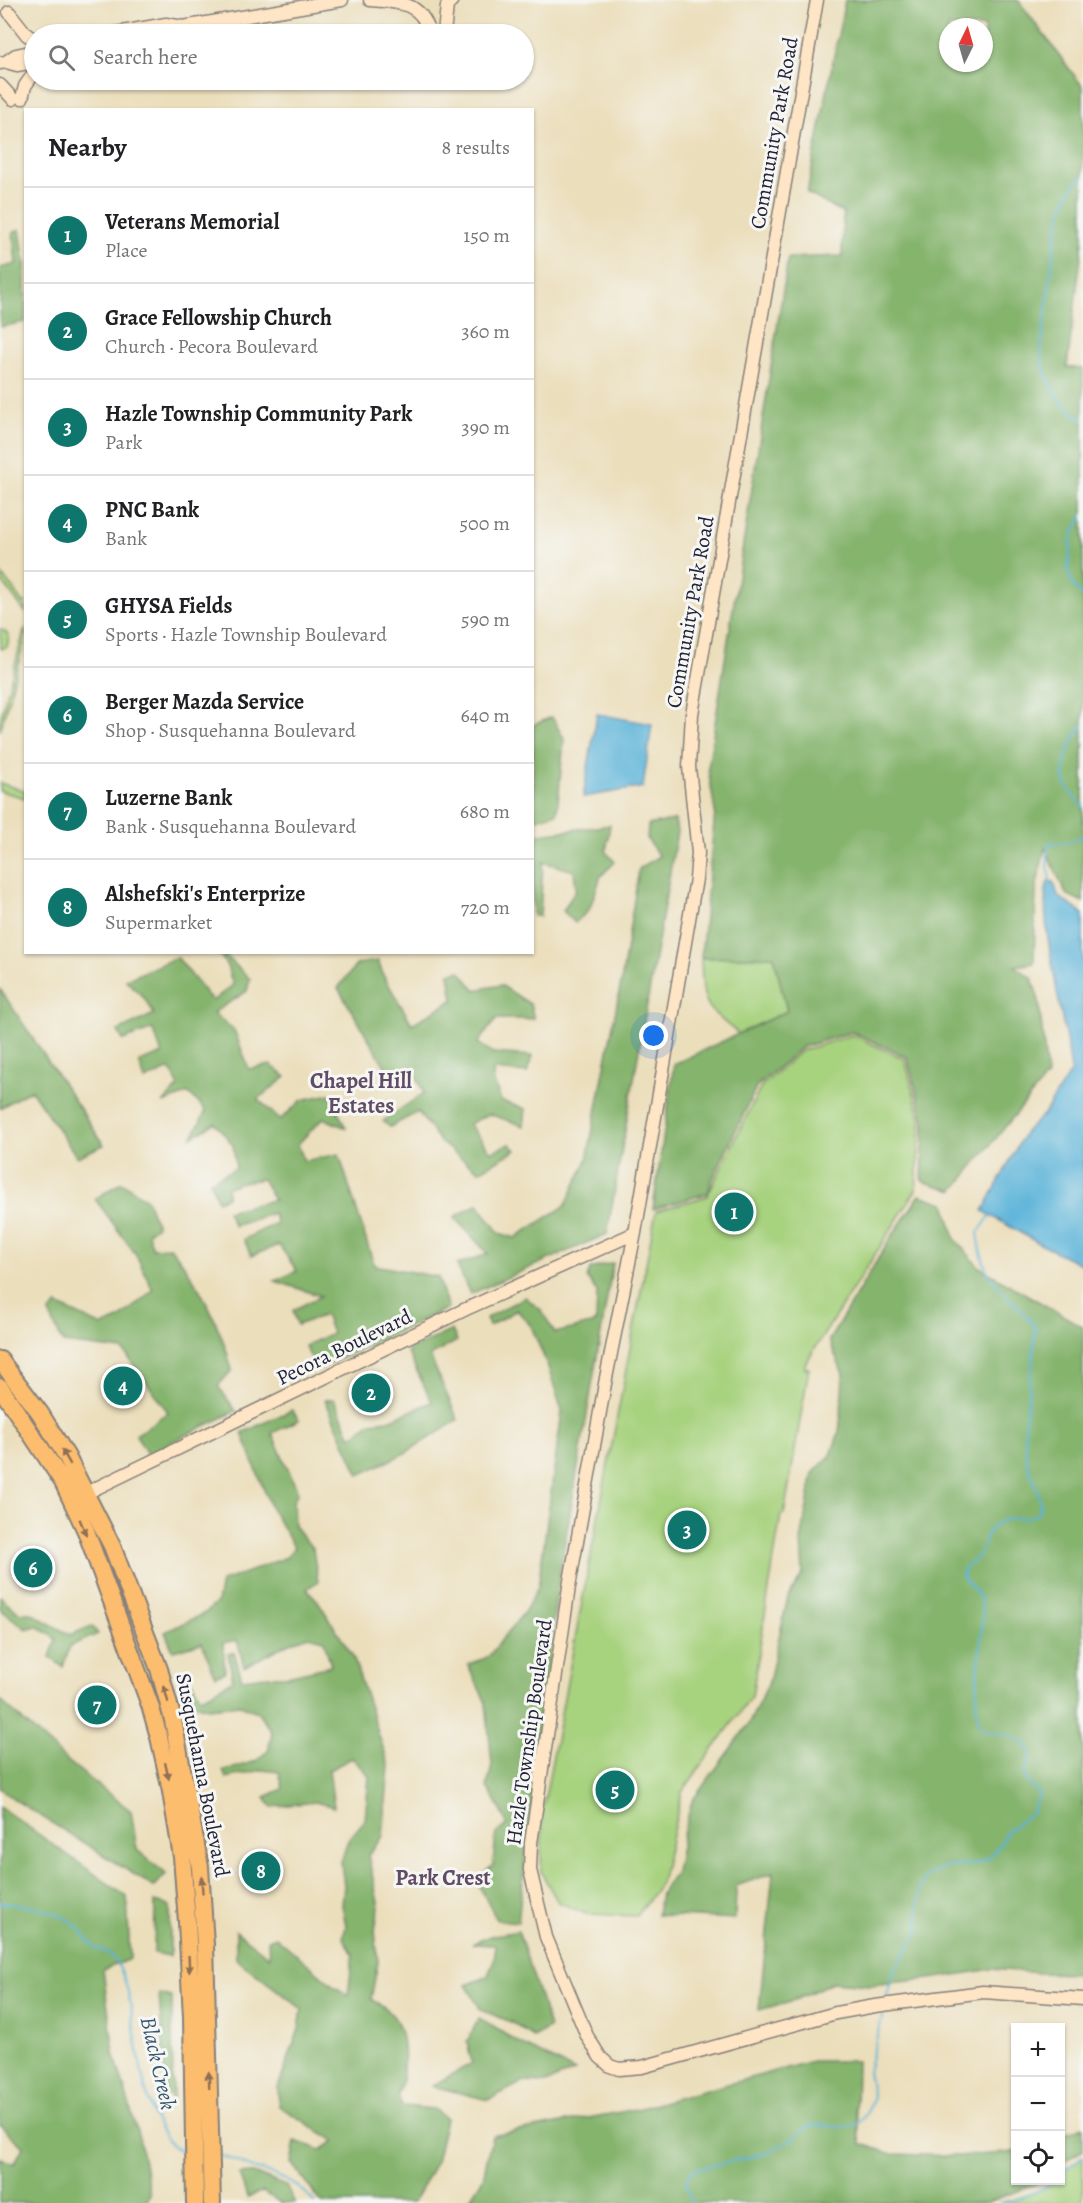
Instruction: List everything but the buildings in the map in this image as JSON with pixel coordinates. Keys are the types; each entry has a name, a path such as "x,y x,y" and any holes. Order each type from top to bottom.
{"highway":[{"name":"Susquehanna Boulevard","path":"0,1360 40,1413 79,1497 86,1531 150,1705 170,1786 182,1857 202,2137 212,2170 212,2203"},
{"name":"Susquehanna Boulevard","path":"0,1387 63,1482 79,1497"},
{"name":"Susquehanna Boulevard","path":"195,2203 194,2165 202,2137"}],"street":[{"path":"201,24 342,0"},
{"path":"370,0 395,2 417,10 427,24"},
{"path":"445,24 447,6 452,0"},
{"name":"Community Park Road","path":"635,1233 696,879 698,853 689,767 692,714 817,0"},
{"path":"9,12 24,31"},
{"path":"3,63 24,53"},
{"path":"3,63 24,64"},
{"path":"0,85 17,99 24,88"},
{"name":"Pecora Boulevard","path":"79,1497 466,1309 635,1233"},
{"name":"Hazle Township Boulevard","path":"635,1233 606,1377 571,1575 531,1843 530,1870 546,1937 587,2036 600,2057 610,2066 629,2069 837,2013 875,2006 983,1992 1083,1999"}],"green space":[{"path":"845,0 1018,0 1083,87 1083,241 1067,367 1083,369 1083,902 1066,894 1045,848 1036,888 1034,963 1015,966 1032,978 1039,1001 1047,1076 953,1191 922,1181 924,1122 907,1057 852,1032 802,1047 757,1086 708,1193 653,1209 674,1064 787,1011 774,956 701,958 715,812 708,768 788,258 842,256 843,213 807,193"},
{"path":"20,229 24,256 24,322 0,327 0,268 16,264 13,233"},
{"path":"0,573 22,603 24,602 24,611 0,579"},
{"path":"0,629 9,637 7,647 1,649"},
{"path":"24,632 24,644 0,731 0,719"},
{"path":"552,717 564,739 557,813 534,820 534,725"},
{"path":"0,783 24,791 24,798 0,791"},
{"path":"675,820 677,832 607,1234 470,1294 457,1265 488,1254 454,1217 478,1204 499,1233 515,1238 565,1206 587,1160 621,983 639,869 659,856 647,839 648,825"},
{"path":"610,825 606,852 615,862 601,876 589,910 575,923 563,911 576,889 574,871 543,862 540,916 534,916 534,835"},
{"path":"220,954 224,954 250,979 247,991 213,1013 234,1030 249,1069 271,1065 286,1077 258,1099 280,1120 302,1100 330,1094 346,1128 323,1118 298,1144 304,1161 339,1154 374,1265 438,1277 448,1308 317,1370 305,1346 332,1333 325,1315 297,1325 293,1310 321,1296 275,1281 297,1271 279,1245 251,1256 244,1239 277,1223 273,1213 234,1226 227,1211 274,1200 262,1179 238,1183 227,1188 227,1197 218,1201 210,1181 236,1168 233,1145 215,1123 192,1137 206,1111 189,1093 163,1103 179,1086 170,1069 145,1080 139,1062 162,1054 153,1029 123,1040 118,1031 154,1014 145,999 126,980 177,957 212,1001 233,985 227,966"},
{"path":"774,956 787,1011 739,1034 711,1009 707,1002 704,995 701,958"},
{"path":"378,961 384,977 412,1024 453,1000 449,973 460,971 475,990 501,985 530,1004 534,1019 496,1019 478,1043 493,1053 532,1056 527,1073 493,1070 494,1082 501,1101 526,1109 524,1126 489,1114 469,1124 491,1152 510,1144 516,1150 479,1171 441,1143 418,1112 390,1127 383,1121 424,1093 412,1067 389,1073 338,988 357,964"},
{"path":"0,989 104,1145 77,1157 31,1090 0,1108"},
{"path":"852,1035 905,1059 921,1122 916,1190 805,1364 805,1368 809,1368 784,1514 781,1514 752,1696 682,1792 661,1883 637,1916 586,1914 558,1902 541,1872 542,1814 656,1211 707,1196 762,1085 801,1051"},
{"path":"122,1182 147,1200 157,1226 148,1232 152,1248 170,1247 181,1260 208,1305 222,1337 232,1370 218,1386 236,1411 147,1454 136,1435 168,1412 123,1350 63,1343 49,1313 57,1305 102,1326 119,1319 153,1290 135,1253 95,1199"},
{"path":"920,1195 945,1203 955,1239 979,1267 1083,1327 1083,1974 992,1969 870,1985 832,1982 798,1999 759,2010 773,1873 736,1886 735,1919 657,1915 661,1893 676,1872 692,1801 748,1725 769,1682 788,1597 803,1574 801,1541 813,1473 831,1455 839,1432 841,1414 843,1374 829,1340 890,1239"},
{"path":"613,1263 558,1583 518,1922 497,1920 476,1880 493,1865 496,1834 507,1824 487,1787 492,1765 486,1703 468,1665 488,1657 525,1611 538,1587 562,1411 548,1367 531,1326 517,1310 489,1326 486,1318 525,1297 541,1310 555,1333 591,1324 596,1321 597,1292 587,1278 590,1269"},
{"path":"452,1330 457,1341 430,1356 458,1420 405,1453 359,1475 325,1400 334,1399 351,1437 371,1422 389,1420 432,1402 407,1351"},
{"path":"292,1410 299,1420 272,1433 298,1492 293,1502 294,1526 313,1549 318,1581 307,1589 318,1601 353,1656 389,1766 383,1836 368,1855 379,1907 375,1930 378,1962 371,1999 392,2014 401,2034 404,2056 398,2096 402,2106 434,2109 446,2119 436,2161 413,2203 322,2203 291,2163 295,2141 321,2150 335,2141 279,2106 278,2088 299,2029 302,2009 236,1959 236,1931 269,1957 268,1940 276,1937 335,1987 348,1995 353,1955 343,1938 346,1926 342,1905 344,1886 341,1862 348,1840 365,1820 369,1776 352,1758 329,1770 334,1807 315,1802 272,1807 265,1797 283,1789 279,1772 262,1770 226,1778 223,1771 256,1761 268,1751 272,1733 258,1712 240,1705 208,1708 186,1702 185,1686 192,1682 201,1698 233,1680 228,1654 234,1652 242,1679 287,1676 331,1666 324,1640 309,1636 287,1644 244,1667 237,1640 223,1643 225,1672 215,1676 202,1643 173,1651 165,1632 205,1613 217,1603 221,1582 287,1557 294,1547 271,1508 242,1433"},
{"path":"0,1596 19,1613 31,1613 70,1635 92,1626 98,1634 70,1646 63,1667 50,1657 56,1639 37,1626 26,1629 0,1609"},
{"path":"0,1700 70,1763 131,1811 137,1850 166,1874 154,1887 15,1800 0,1788"},
{"path":"0,1807 127,1897 130,1959 103,1970 114,2053 139,2138 150,2194 146,2203 0,2203 0,2157 14,2164 23,2147 0,2125"},
{"path":"155,1902 170,1906 170,1956 154,1953"},
{"path":"518,1931 550,2027 534,2037 511,2022 481,2010 466,1985 487,1977 494,1961 496,1945 472,1944 490,1936"},
{"path":"159,1994 172,1997 173,2099 166,2093"},
{"path":"479,2018 519,2043 575,2071 546,2083 523,2082 488,2100 432,2086 472,2063 467,2042"},
{"path":"812,2061 857,2061 856,2111 861,2144 892,2154 956,2156 1011,2152 1011,2185 1032,2185 986,2203 467,2203 483,2178 492,2136 637,2109"},
{"path":"1083,2126 1083,2150 1065,2161 1065,2134"},
{"path":"1083,2156 1083,2203 1000,2203 1028,2195 1048,2185 1065,2185 1065,2170"},
{"path":"253,2173 286,2186 295,2203 281,2203 263,2192 247,2197 239,2174"}],"water":[{"path":"597,714 652,724 643,787 583,797"},
{"path":"1049,880 1054,883 1058,896 1083,914 1083,1265 1038,1243 983,1211 1025,1132 1044,1114 1071,1071 1053,971 1046,916 1046,894"}],"waterway":[{"path":"1083,177 1074,185 1061,214 1041,348 1042,361 1048,379 1057,395 1075,415 1083,420"},
{"path":"1083,515 1072,536 1068,571 1073,585 1083,596"},
{"path":"1083,726 1070,747 1064,771 1068,789 1083,807"},
{"path":"1050,882 1047,856 1049,843 1071,841 1083,835"},
{"path":"886,2000 893,1972 918,1933 919,1895 922,1883 929,1875 945,1867 976,1864 988,1859 1000,1845 1007,1831 1031,1813 1039,1794 1024,1775 1030,1756 1025,1744 1012,1736 983,1729 978,1719 976,1705 982,1632 981,1601 962,1575 967,1565 981,1551 991,1528 1003,1520 1034,1516 1039,1513 1040,1506 1040,1499 1027,1460 1025,1443 1026,1409 1035,1326 994,1282 985,1265 978,1233 992,1213"},
{"name":"Black Creek","path":"0,1903 29,1907 59,1915 78,1927 93,1946 113,1958 128,1992 142,2074 154,2116 162,2133 172,2145 188,2152"},
{"path":"692,2203 686,2184 688,2176 696,2169 768,2153 791,2140 810,2125 849,2126 862,2119 873,2098 868,2072 884,2009"},
{"name":"Black Creek","path":"218,2155 290,2182 316,2203"},
{"name":"Black Creek","path":"1065,2170 1083,2156"},
{"name":"Black Creek","path":"1000,2203 1035,2192 1048,2185"}],"place":[{"name":"Veterans Memorial","path":"734,1212"},
{"name":"PNC Bank","path":"123,1386"},
{"name":"Grace Fellowship Church","path":"371,1393"},
{"name":"Hazle Township Community Park","path":"687,1530"},
{"name":"Berger Mazda Service","path":"33,1568"},
{"name":"Luzerne Bank","path":"97,1705"},
{"name":"GHYSA Fields","path":"615,1790"},
{"name":"Alshefski's Enterprize","path":"261,1871"}],"district":[{"name":"Chapel Hill Estates","path":"361,1092"},
{"name":"Park Crest","path":"443,1877"}]}
